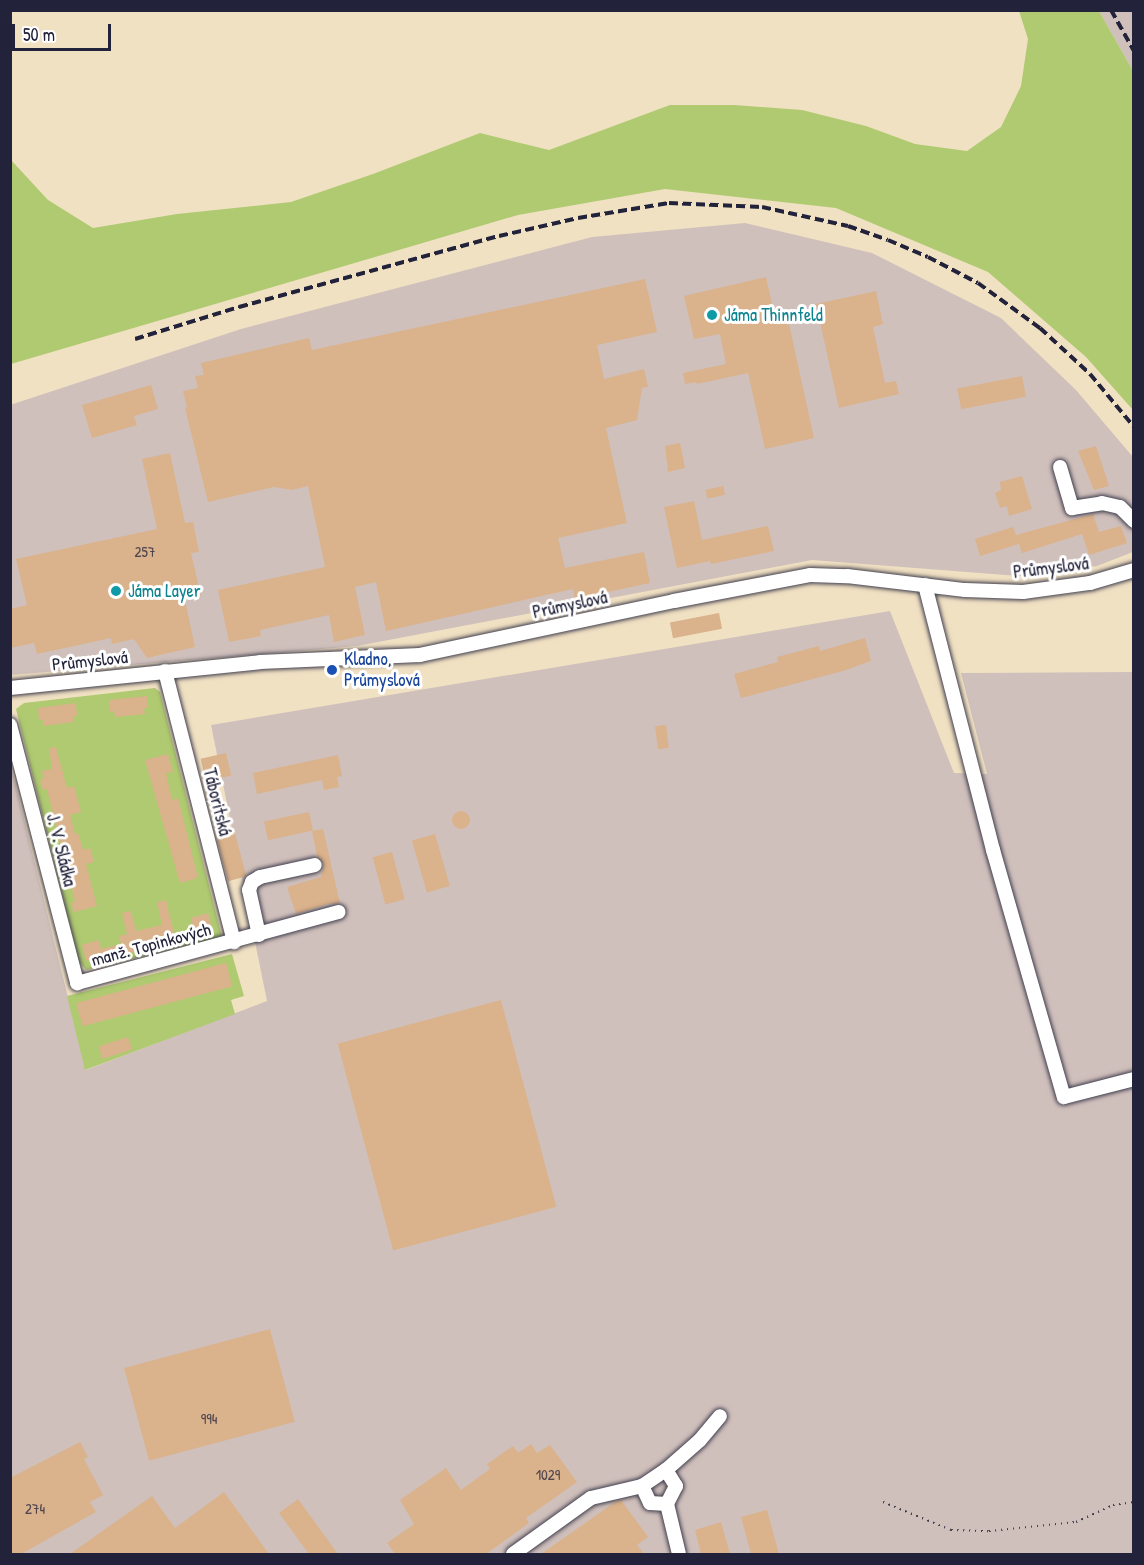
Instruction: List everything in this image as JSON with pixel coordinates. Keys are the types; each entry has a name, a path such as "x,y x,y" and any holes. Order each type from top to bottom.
{"street":[{"path":"1060,467 1072,508 1102,503 1119,507 1134,521"},
{"name":"Průmyslová","path":"10,688 260,662 420,655 674,601 810,575 836,575 975,591 1036,591 1090,583 1134,570"},
{"path":"925,585 993,850 1064,1096 1134,1079"},
{"name":"Táboritská","path":"165,671 234,942"},
{"name":"J. V. Sládka","path":"10,725 77,984"},
{"path":"259,935 249,890 252,882 260,877 315,865"},
{"name":"manž. Topinkových","path":"77,984 339,912"},
{"path":"513,1554 591,1497 642,1486 666,1470 700,1440 720,1416"},
{"path":"666,1470 676,1486 667,1503 679,1554"},
{"path":"642,1486 650,1503 667,1503"}],"path":[{"path":"883,1502 951,1530 988,1531 1076,1522 1113,1505 1134,1502"}],"shaded area":[{"path":"1099,11 1133,11 1133,71"},
{"path":"745,223 872,253 1001,318 1076,390 1133,457 1133,552 1097,566 1019,576 812,560 357,646 11,675 10,405 241,329 592,237"},
{"path":"890,611 954,773 987,774 961,673 1133,672 1133,1554 11,1554 10,763 86,1070 267,1001 211,725"}],"green space":[{"path":"1019,11 1099,11 1133,71 1133,410 1086,357 988,272 836,208 665,189 518,215 11,364 11,160 48,200 93,228 177,214 291,202 373,174 480,133 549,150 670,105 734,105 802,110 866,126 915,144 967,151 1001,127 1021,86 1028,39"},
{"path":"155,688 160,692 222,937 86,970 79,962 16,709 24,703"},
{"path":"232,954 244,996 231,1000 235,1014 85,1070 67,996"}],"building":[{"path":"766,277 776,321 788,319 814,438 765,449 748,373 697,384 696,382 685,384 683,373 726,364 720,334 694,339 684,296"},
{"path":"645,279 657,332 597,345 604,379 644,369 648,387 642,388 637,420 606,428 627,523 558,538 565,568 644,552 650,583 575,599 573,589 386,631 376,582 355,587 365,635 334,642 329,615 260,630 261,636 229,642 218,590 325,567 308,486 292,490 274,487 208,502 183,391 198,388 195,376 204,375 201,363 309,338 312,350"},
{"path":"876,291 883,324 873,327 885,383 896,381 899,394 839,408 816,304"},
{"path":"1022,376 1026,397 961,409 957,389"},
{"path":"151,385 158,409 134,416 137,425 92,438 82,405"},
{"path":"680,443 685,468 668,472 665,446"},
{"path":"1096,446 1109,486 1094,490 1078,451"},
{"path":"170,453 185,523 193,522 199,552 191,553 201,596 185,600 195,647 147,658 134,639 112,644 111,638 37,654 34,643 10,648 10,609 27,605 16,559 157,529 142,459"},
{"path":"1022,476 1032,509 1009,516 1007,506 1000,508 995,493 1001,490 1000,482"},
{"path":"723,486 725,495 707,499 705,490"},
{"path":"694,501 702,540 768,526 774,551 711,564 710,561 677,568 664,507"},
{"path":"1093,514 1099,532 1121,526 1127,543 1089,555 1082,534 1022,553 1019,544 980,556 975,539 1013,527 1016,535"},
{"path":"719,613 722,629 673,638 670,623"},
{"path":"865,638 871,661 843,671 741,698 734,674 778,662 777,657 819,646 820,651"},
{"path":"147,696 148,708 144,708 145,714 115,717 114,711 110,712 109,700"},
{"path":"76,703 77,716 73,716 74,722 43,726 43,720 39,720 38,708"},
{"path":"666,725 669,748 658,749 655,726"},
{"path":"56,747 67,788 74,786 81,812 70,815 75,834 78,833 83,850 90,848 94,862 86,864 97,906 74,912 71,903 75,901 47,789 43,790 40,780 44,779 42,771 52,769 49,748"},
{"path":"226,753 231,775 206,781 201,759"},
{"path":"168,754 173,772 166,773 172,800 178,798 198,878 180,883 145,760"},
{"path":"338,755 342,776 337,777 339,787 324,790 322,780 257,794 253,773"},
{"path":"461,811 467,814 470,820 467,826 461,829 455,826 452,820 455,814"},
{"path":"309,812 313,831 268,840 264,822"},
{"path":"323,829 340,903 328,904 296,914 287,887 321,877 324,864 317,856 312,831"},
{"path":"234,830 246,876 228,881 216,835"},
{"path":"435,834 450,886 427,893 412,841"},
{"path":"392,852 405,899 385,905 373,857"},
{"path":"166,900 176,941 165,944 164,941 140,947 141,950 92,963 92,959 86,961 82,945 99,940 101,949 121,944 119,936 127,934 122,913 131,911 136,931 162,925 157,902"},
{"path":"208,913 213,932 201,935 201,931 195,933 191,918"},
{"path":"226,963 232,986 82,1026 76,1003"},
{"path":"501,1000 556,1207 393,1250 338,1044"},
{"path":"128,1037 132,1049 103,1059 99,1047"},
{"path":"270,1329 295,1422 149,1461 124,1368"},
{"path":"80,1442 88,1457 84,1459 103,1495 90,1502 96,1512 21,1554 10,1554 10,1478"},
{"path":"531,1444 537,1453 550,1445 577,1482 526,1518 529,1523 486,1554 395,1554 387,1543 414,1524 400,1500 446,1468 461,1490 490,1469 487,1464 513,1446 518,1453"},
{"path":"224,1492 269,1554 70,1554 152,1496 175,1528"},
{"path":"298,1499 338,1554 309,1554 279,1513"},
{"path":"621,1500 648,1537 637,1545 644,1554 541,1554 615,1502"},
{"path":"767,1510 779,1554 751,1554 741,1517"},
{"path":"721,1522 730,1554 701,1554 695,1530"}],"railway":[{"path":"1111,10 1134,51"},
{"path":"135,339 239,307 499,236 578,218 669,203 762,207 848,226 888,240 928,257 978,283 1040,328 1090,374 1134,427"}],"place":[{"name":"Jáma Thinnfeld","path":"712,315"},
{"name":"Jáma Layer","path":"116,591"},
{"name":"Kladno, Průmyslová","path":"332,670"}]}
